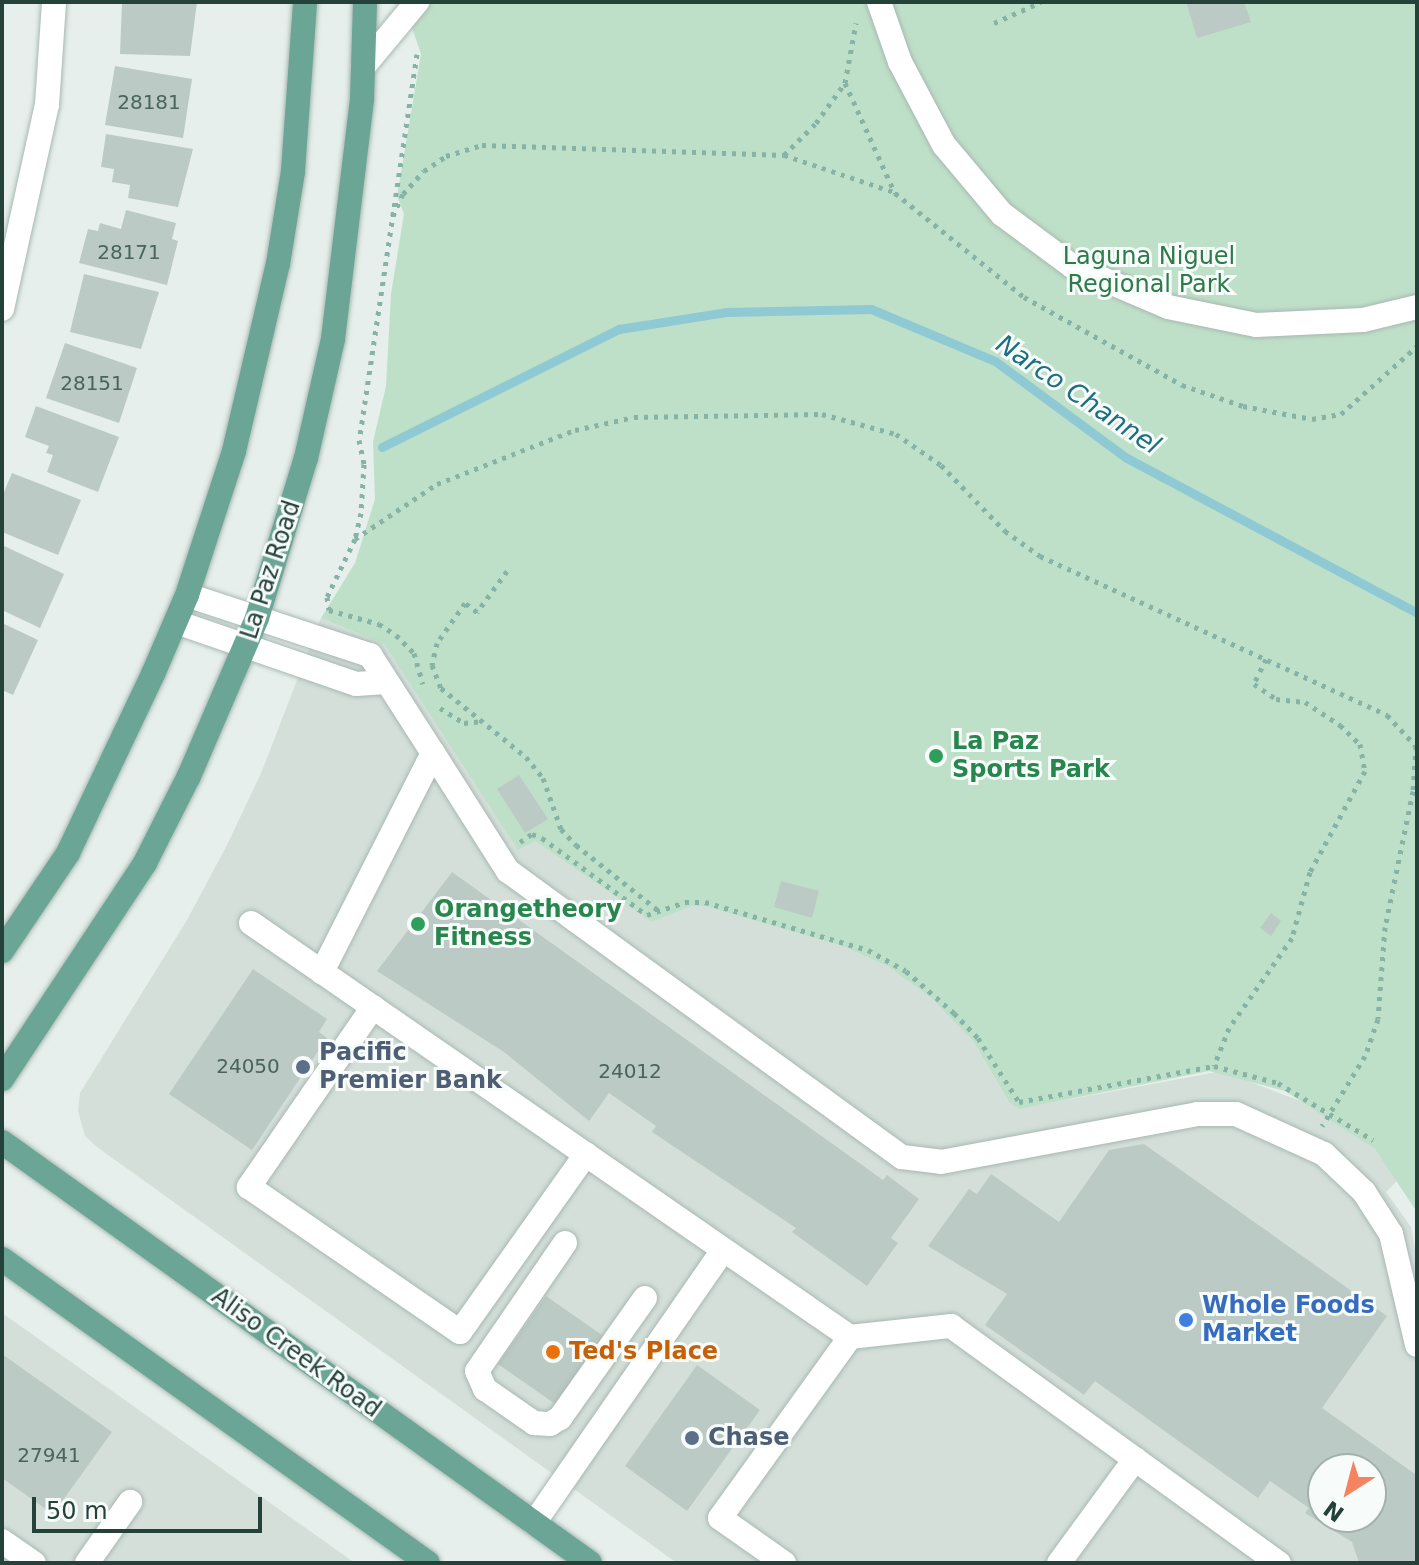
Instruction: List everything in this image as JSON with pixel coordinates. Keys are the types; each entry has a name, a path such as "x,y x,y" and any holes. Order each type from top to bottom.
{"main road":[{"path":"2,951 68,853 176,622 234,451 278,264 293,171 305,2"},
{"name":"La Paz Road","path":"2,1079 145,863 247,646 257,618 306,458 333,339 363,67 365,2"},
{"name":"Aliso Creek Road","path":"2,1142 590,1563"},
{"path":"2,1259 428,1563"}],"street":[{"path":"2,309 47,105 54,2"},
{"path":"363,67 417,2"},
{"path":"868,6 944,145 1002,214 1072,266 1168,307 1256,325 1363,320 1417,307"},
{"path":"187,595 370,655 382,682 433,753 508,871 902,1157 941,1162 1197,1114 1236,1114 1324,1154 1364,1192 1391,1234 1417,1345"},
{"path":"176,622 356,684 382,682"},
{"path":"322,972 433,753"},
{"path":"251,923 850,1337 951,1326 1279,1563"},
{"path":"373,1007 249,1187 272,1203 460,1332 586,1154"},
{"path":"565,1243 477,1371 485,1389 534,1423 550,1424 560,1418 645,1298"},
{"path":"534,1523 723,1250"},
{"path":"784,1563 720,1518 850,1337"},
{"path":"1059,1563 1135,1459"},
{"path":"87,1563 130,1502"},
{"path":"2,1541 34,1563"}],"path":[{"path":"994,23 1041,2"},
{"path":"784,155 816,123 845,83 868,6"},
{"path":"329,610 327,597 355,539 363,476 359,440 417,54"},
{"path":"390,225 403,194 424,171 446,156 482,145 784,155 895,193"},
{"path":"355,539 437,484 575,430 648,416 822,414 896,434 941,465 1005,531 1040,556 1387,715 1416,746 1413,791 1385,927 1378,1019 1365,1056 1308,1146"},
{"path":"507,571 477,612 465,603 437,643 432,665 441,688 526,757 543,778 561,829 576,845 659,911"},
{"path":"1214,1066 1229,1028 1292,938 1310,872 1365,771 1360,744 1340,725 1305,702 1276,699 1254,684 1266,659"},
{"path":"498,856 532,834 542,838 647,915 705,902 868,950 906,971 954,1013 978,1038 1019,1102 1214,1066 1257,1074 1332,1112 1373,1140"}],"shaded area":[{"path":"321,618 385,645 535,841 652,922 692,906 704,906 842,946 887,966 930,997 973,1041 1009,1102 1039,1105 1222,1071 1316,1107 1375,1149 1400,1178 1386,1192 1411,1227 1417,1260 1417,1563 677,1563 85,1136 78,1111 80,1093 187,920 262,771"},
{"path":"2,1313 355,1563 2,1563"}],"green space":[{"name":"Laguna Niguel Regional Park","path":"403,2 1417,2 1417,1212 1375,1149 1285,1091 1209,1071 1019,1109 1009,1102 973,1041 930,997 887,966 842,946 704,906 692,906 652,922 535,841 518,850 385,645 321,618 355,563 375,499 373,442 386,386 391,294 404,214 397,196 421,54"}],"building":[{"path":"122,2 197,2 190,56 120,54"},
{"path":"1186,2 1244,2 1251,22 1197,38"},
{"path":"115,66 192,79 183,138 105,125"},
{"path":"106,134 193,149 178,207 128,198 130,185 112,182 114,169 101,167"},
{"path":"126,210 176,223 172,239 178,241 167,285 79,263 88,229 98,231 100,223 121,229"},
{"path":"84,274 159,292 141,349 70,332"},
{"path":"65,343 137,368 119,423 46,398"},
{"path":"36,406 119,437 98,492 47,472 53,455 46,453 49,446 25,437"},
{"path":"12,473 81,500 58,555 2,532 2,497"},
{"path":"2,545 64,574 40,628 2,610"},
{"path":"2,623 38,640 13,695 2,690"},
{"path":"519,775 548,819 525,833 497,789"},
{"path":"452,872 883,1180 887,1175 919,1199 891,1238 898,1243 867,1286 792,1232 796,1228 652,1132 656,1126 609,1093 589,1121 504,1052 377,971"},
{"path":"781,881 819,891 812,918 774,907"},
{"path":"1271,913 1281,921 1271,936 1260,928"},
{"path":"253,969 327,1019 319,1032 327,1038 252,1150 169,1094"},
{"name":"Whole Foods Market","path":"1144,1144 1387,1316 1322,1408 1385,1453 1307,1453 1307,1507 1270,1481 1258,1498 1095,1381 1084,1395 985,1325 1007,1294 928,1246 969,1189 977,1194 991,1174 1059,1222 1109,1150"},
{"name":"Ted's Place","path":"546,1296 609,1340 561,1408 498,1364"},
{"path":"2,1354 112,1432 53,1514 2,1478"},
{"name":"Chase","path":"697,1365 760,1410 687,1511 625,1466"},
{"name":"Whole Foods Market","path":"1387,1454 1415,1474 1417,1563 1359,1563 1352,1542 1337,1533 1387,1533"}],"waterway":[{"name":"Narco Channel","path":"382,447 619,329 726,312 871,309 995,361 1125,457 1417,613"}],"place":[{"name":"La Paz Sports Park","path":"936,756"},
{"name":"Orangetheory Fitness","path":"418,924"},
{"name":"Pacific Premier Bank","path":"303,1067"},
{"name":"Whole Foods Market","path":"1186,1320"},
{"name":"Ted's Place","path":"553,1352"},
{"name":"Chase","path":"692,1438"}]}
